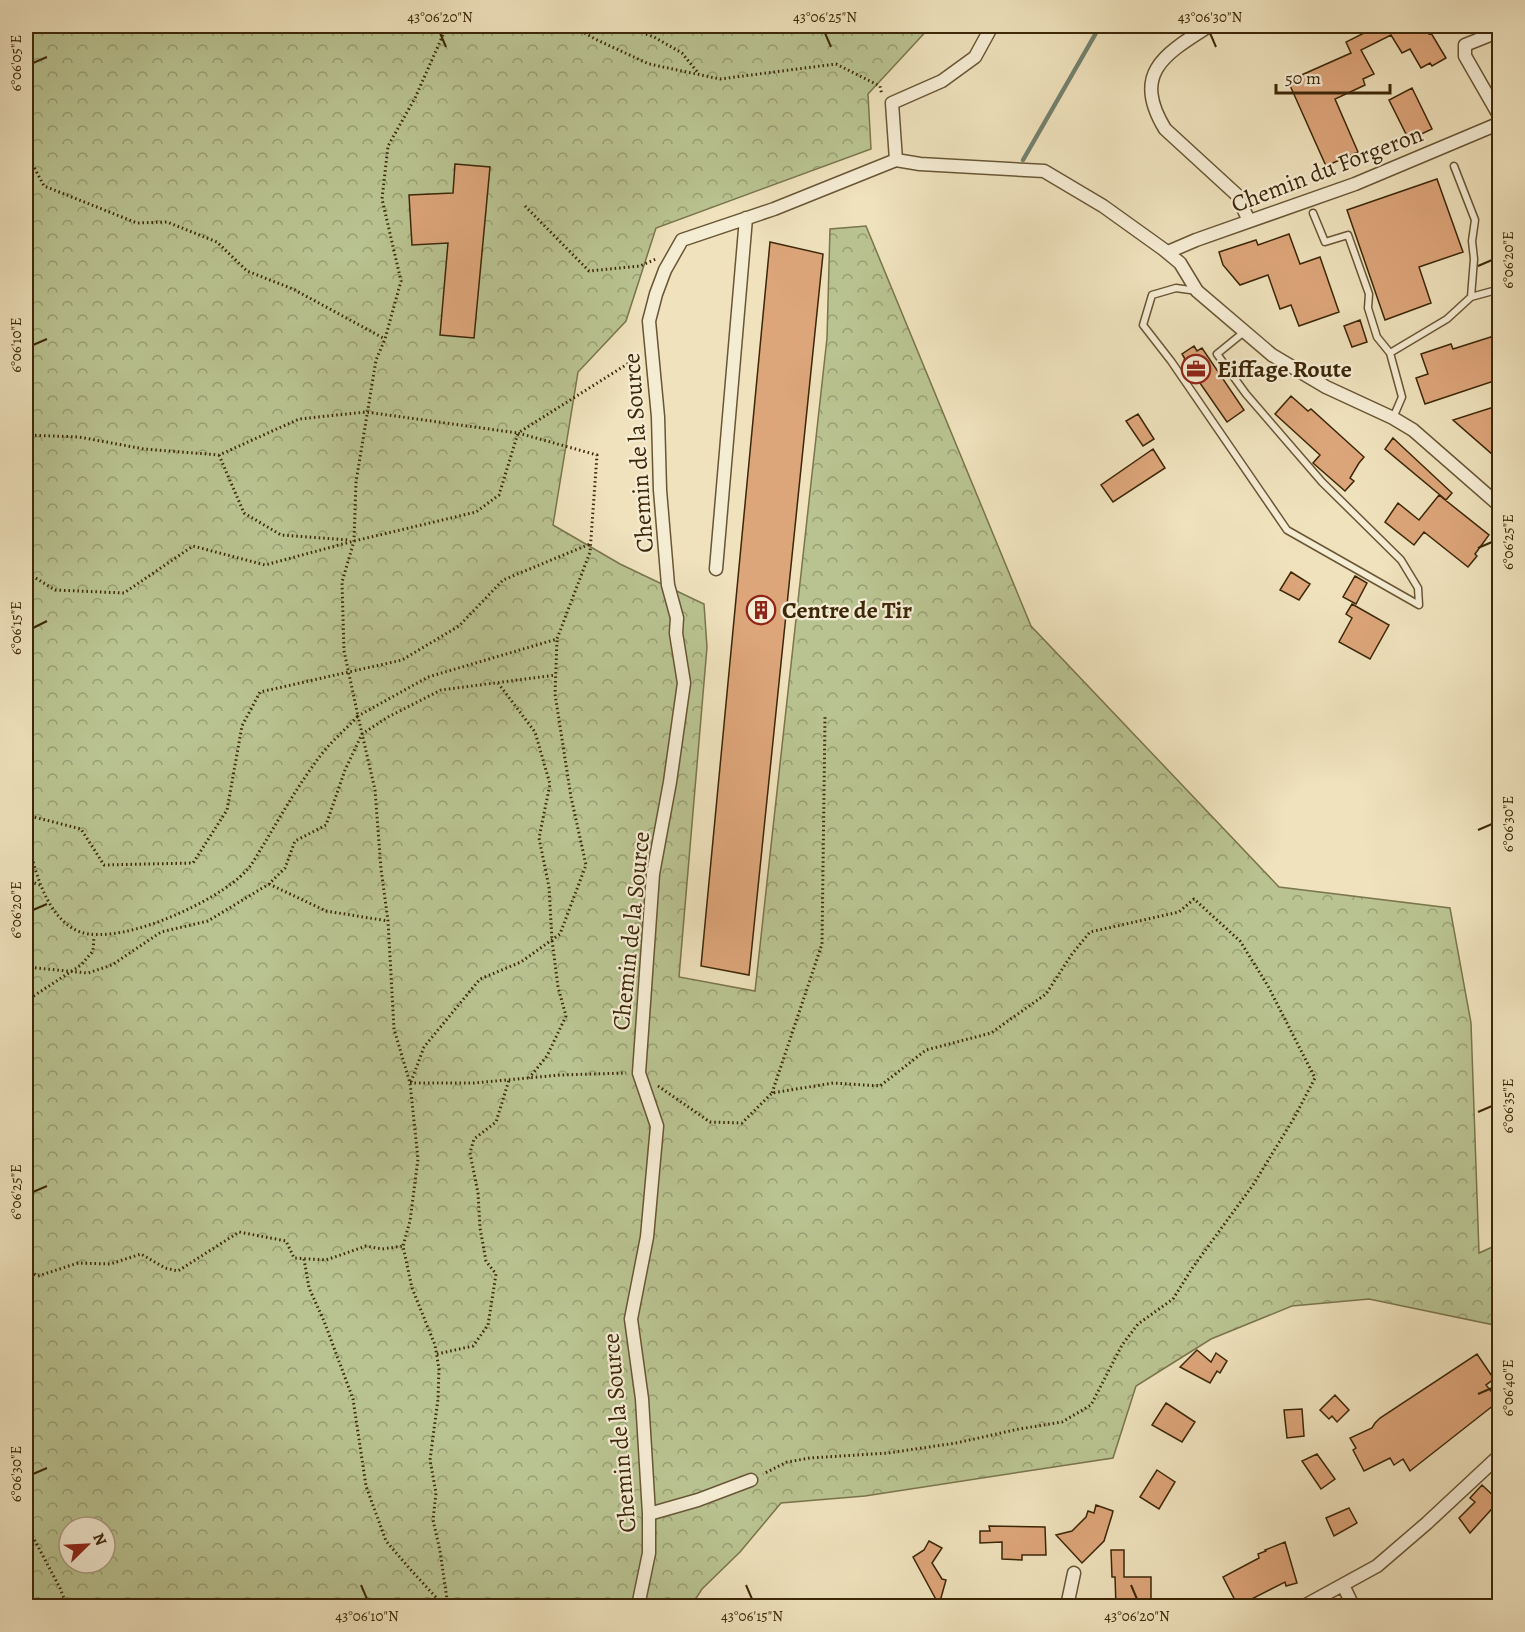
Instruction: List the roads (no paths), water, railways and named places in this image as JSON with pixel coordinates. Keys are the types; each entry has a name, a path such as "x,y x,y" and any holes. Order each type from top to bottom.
{"street":[{"path":"896,160 892,103 942,81 975,57 992,26"},
{"path":"1209,26 1183,42 1161,61 1153,73 1152,101 1165,129 1237,195 1249,222"},
{"path":"1500,31 1465,45 1465,56 1500,117"},
{"name":"Chemin du Forgeron","path":"1168,252 1355,184 1500,122"},
{"name":"Chemin de la Source","path":"638,1606 649,1553 649,1514 642,1399 631,1319 647,1237 657,1126 639,1073 653,874 670,782 684,683 676,633 677,618 668,585 660,490 658,417 649,321 665,270 682,240 746,218 896,160 920,164 1044,171 1103,206 1168,252 1180,263 1197,291 1272,355 1326,387 1393,418 1413,430 1500,506"},
{"path":"716,569 746,218"},
{"path":"1304,1606 1377,1566 1500,1455"},
{"path":"649,1514 698,1500 751,1480"},
{"path":"1067,1606 1074,1573"},
{"path":"1343,1585 1353,1606"}],"lane":[{"path":"1454,166 1475,220 1472,241 1474,259 1471,297"},
{"path":"1313,213 1325,242 1348,235 1369,294 1368,308 1377,337 1390,353 1402,397 1393,418"},
{"path":"1197,291 1176,288 1152,295 1143,325 1171,361 1287,530 1419,605 1418,588 1401,560 1322,482 1246,394 1217,354 1244,332"},
{"path":"1390,353 1447,319 1471,297 1500,289"}],"waterway":[{"path":"1023,160 1100,26"}],"place":[{"name":"Eiffage Route","path":"1196,369"},
{"name":"Centre de Tir","path":"761,610"}]}
